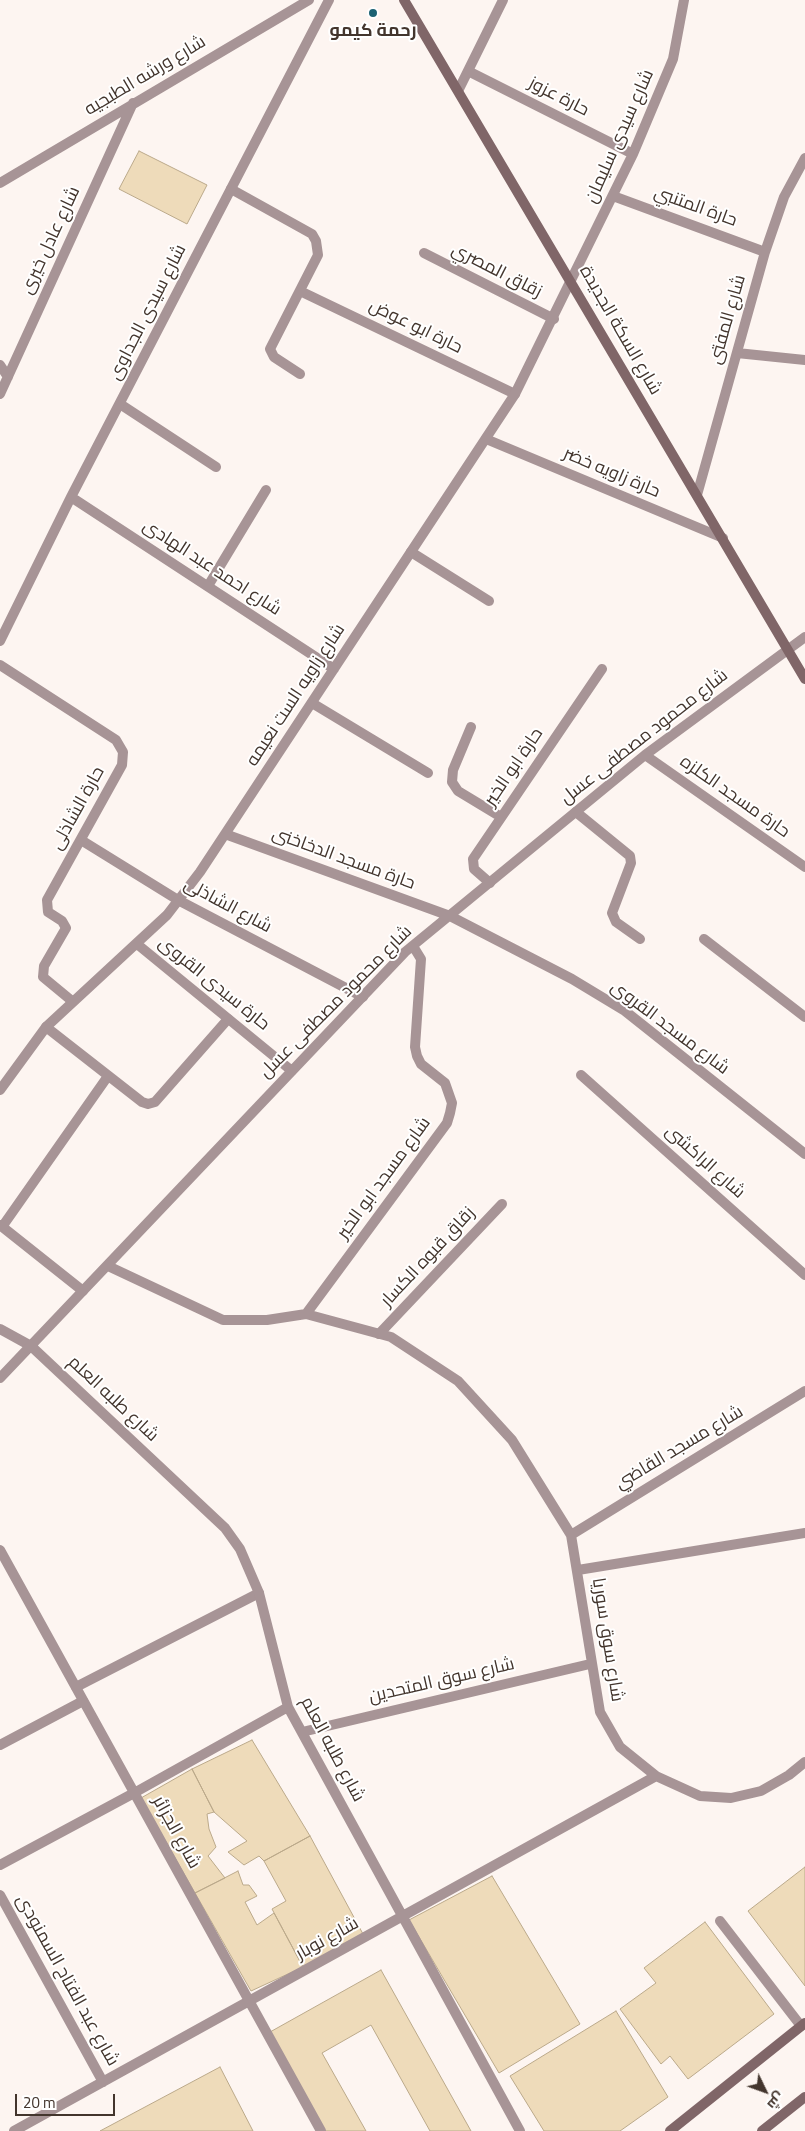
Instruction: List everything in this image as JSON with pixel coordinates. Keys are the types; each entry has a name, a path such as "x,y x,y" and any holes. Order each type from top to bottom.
{"street":[{"name":"شارع ورشه الطبجيه","path":"0,183 309,0"},
{"name":"شارع سيدى الجداوى","path":"0,642 71,496 329,0"},
{"name":"شارع السكة الجديدة","path":"404,0 459,89 805,679"},
{"path":"459,89 503,0"},
{"name":"شارع سيدى سليمان","path":"572,282 633,154 673,59 684,0"},
{"name":"حارة عزوز","path":"468,71 633,154"},
{"name":"شارع عادل خيرى","path":"0,394 133,103"},
{"name":"شارع المفتى","path":"697,495 765,252 784,197 805,158"},
{"path":"231,189 312,234 316,241 318,255 270,349 274,357 300,374"},
{"name":"حارة المتنبي","path":"613,196 765,252"},
{"name":"زقاق المصري","path":"424,253 554,319"},
{"name":"شارع زاويه الست نعيمه","path":"0,1090 46,1027 72,1001 137,944 178,900 200,872 515,394 572,282"},
{"name":"حارة ابو عوض","path":"300,291 515,394"},
{"path":"736,353 805,360"},
{"path":"0,365 8,376"},
{"path":"120,404 216,467"},
{"name":"حارة زاويه خضر","path":"486,439 723,538"},
{"path":"208,586 266,490"},
{"name":"شارع احمد عبد الهادى","path":"71,496 334,669"},
{"path":"411,552 490,600"},
{"name":"شارع محمود مصطفى عسل","path":"0,1378 363,996 413,946 645,755 805,636"},
{"name":"حارة الشاذلى","path":"0,665 116,740 123,752 122,765 47,900 48,912 62,921 66,928 43,970 46,980 72,1001"},
{"name":"حارة ابو الخير","path":"490,883 476,872 472,862 602,670"},
{"path":"312,703 428,773"},
{"path":"471,727 453,770 452,782 458,791 501,817"},
{"name":"حارة مسجد الكلزه","path":"645,755 805,867"},
{"path":"576,812 630,856 631,862 612,913 616,922 640,939"},
{"name":"حارة مسجد الدخاخنى","path":"225,834 450,916"},
{"name":"شارع الشاذلى","path":"81,840 178,900 363,996"},
{"name":"شارع مسجد القروى","path":"450,916 572,979 625,1011 805,1154"},
{"path":"704,939 805,1017"},
{"name":"حارة سيدى القروى","path":"137,944 292,1071"},
{"name":"شارع مسجد ابو الخير","path":"306,1314 447,1123 450,1113 452,1103 445,1083 421,1064 415,1047 421,959 413,946"},
{"path":"46,1027 142,1102 152,1103 228,1019"},
{"name":"شارع الراكشى","path":"581,1075 805,1275"},
{"path":"83,1291 1,1226 108,1076"},
{"name":"زقاق قبوه الكسار","path":"379,1334 502,1204"},
{"path":"108,1266 223,1320 267,1320 306,1314 391,1337 458,1381 512,1440 571,1534"},
{"name":"شارع طلبه العلم","path":"0,1329 31,1346 225,1528 240,1549 259,1593 288,1707 520,2131"},
{"name":"شارع مسجد القاضي","path":"571,1534 805,1392"},
{"path":"578,1570 805,1533"},
{"name":"شارع سوق سوريا","path":"571,1534 578,1570 590,1664 600,1712 620,1747 656,1776 700,1796 731,1798 761,1791 789,1775 805,1762"},
{"name":"شارع الجزائر","path":"0,1550 321,2131"},
{"path":"76,1687 259,1593"},
{"name":"شارع سوق المتحدين","path":"302,1732 590,1664"},
{"path":"0,1745 83,1701"},
{"path":"0,1865 288,1707"},
{"name":"شارع نوبار","path":"14,2131 656,1776"},
{"name":"شارع عبد الفتاح السمنودى","path":"0,1896 103,2082"},
{"path":"670,2131 803,2024 720,1921"},
{"path":"762,2131 804,2099"}],"building":[{"path":"139,151 207,185 187,224 119,189"},
{"path":"252,1740 310,1836 264,1861 259,1856 244,1865 228,1852 247,1841 214,1812 192,1769"},
{"path":"192,1769 214,1812 207,1814 209,1829 216,1847 208,1856 225,1878 195,1893 141,1798"},
{"path":"310,1836 363,1934 303,1967 272,1909 286,1901 264,1861"},
{"path":"805,1867 805,1986 748,1911"},
{"path":"238,1871 243,1885 249,1885 257,1896 245,1902 257,1925 274,1913 303,1967 251,1991 195,1893"},
{"path":"492,1876 580,2024 499,2073 409,1920"},
{"path":"705,1922 774,2014 688,2079 670,2056 661,2064 620,2009 656,1983 644,1968"},
{"path":"381,1970 471,2131 430,2131 371,2025 322,2053 366,2131 325,2131 270,2032"},
{"path":"616,2011 668,2097 620,2131 544,2131 510,2076"},
{"path":"220,2067 253,2131 100,2131"}],"place":[{"name":"رحمة كيمو","path":"373,13"}]}
